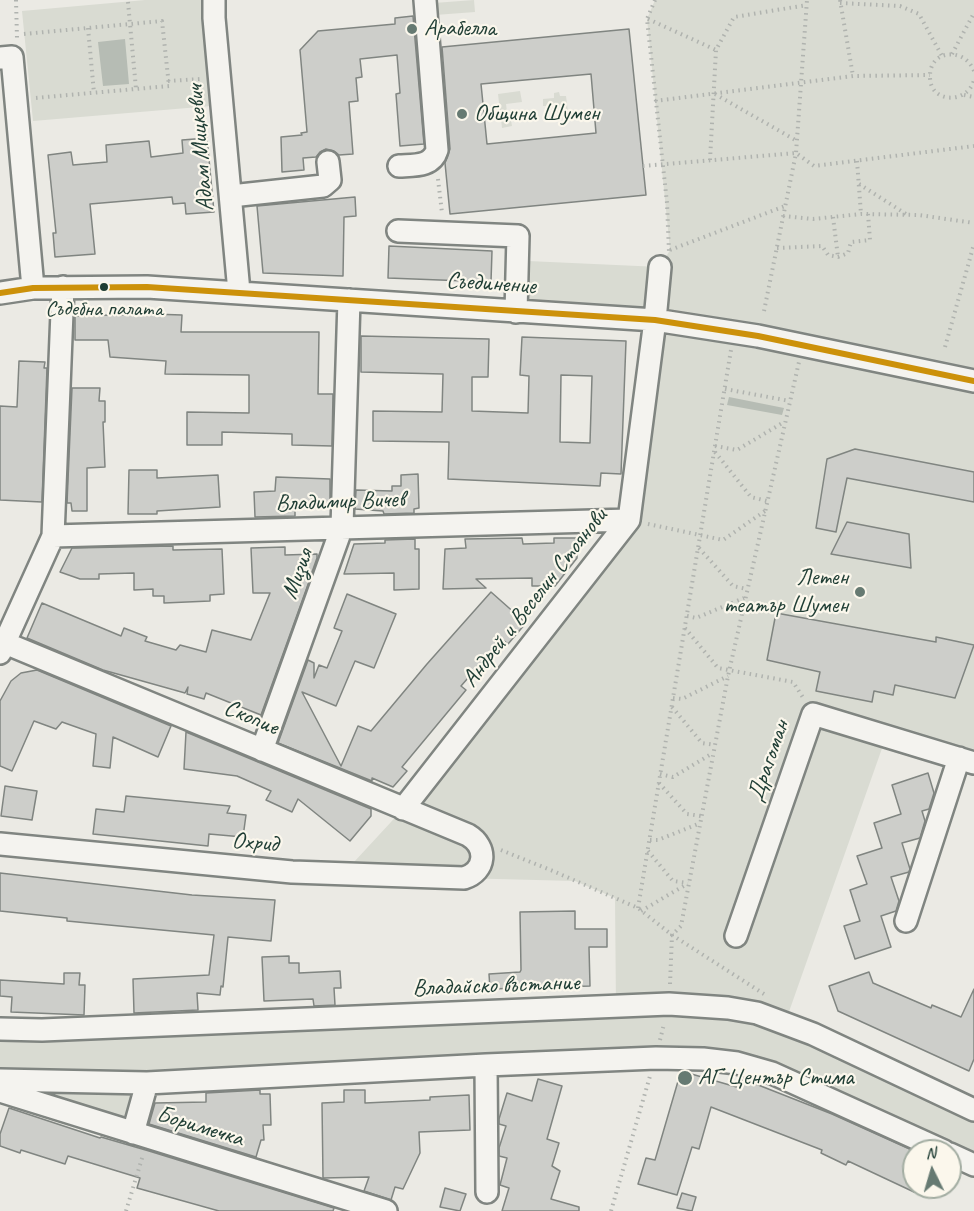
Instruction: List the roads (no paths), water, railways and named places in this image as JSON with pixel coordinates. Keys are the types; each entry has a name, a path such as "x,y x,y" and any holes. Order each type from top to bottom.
{"street":[{"name":"Адам Мицкевич","path":"214,0 213,11 239,292"},
{"path":"399,166 428,164 435,158 437,150 425,0"},
{"path":"6,58 16,99 33,288"},
{"path":"231,196 322,186 330,180 328,162"},
{"path":"398,231 518,236 516,312"},
{"name":"Андрей и Веселин Стоянови","path":"403,809 629,520 665,258"},
{"path":"2,646 53,536 63,287"},
{"name":"Съединение","path":"0,293 33,288 147,287 655,320 803,345 974,381"},
{"name":"Мизия","path":"262,750 342,527 349,300"},
{"name":"Владимир Вичев","path":"53,536 629,520"},
{"name":"Скопие","path":"2,646 262,750 468,836 480,845"},
{"name":"Драгоман","path":"735,936 813,714 967,761 906,921"},
{"name":"Охрид","path":"0,844 292,872 464,878 470,876 480,866 482,852 480,845"},
{"name":"Владайско въстание","path":"0,1029 42,1030 669,1004 728,1008 757,1013 813,1034 974,1110"},
{"path":"0,1080 147,1083 486,1065 656,1058 703,1059 737,1063 772,1074 917,1139"},
{"path":"486,1065 487,1192"},
{"path":"140,1135 147,1083"},
{"name":"Боримечка","path":"0,1091 386,1211"}],"place":[{"name":"Арабелла","path":"412,29"},
{"name":"Община Шумен","path":"462,114"},
{"name":"Съдебна палата","path":"104,287"},
{"name":"Летен театър Шумен","path":"860,592"},
{"name":"АГ Център Стима","path":"685,1078"}]}
